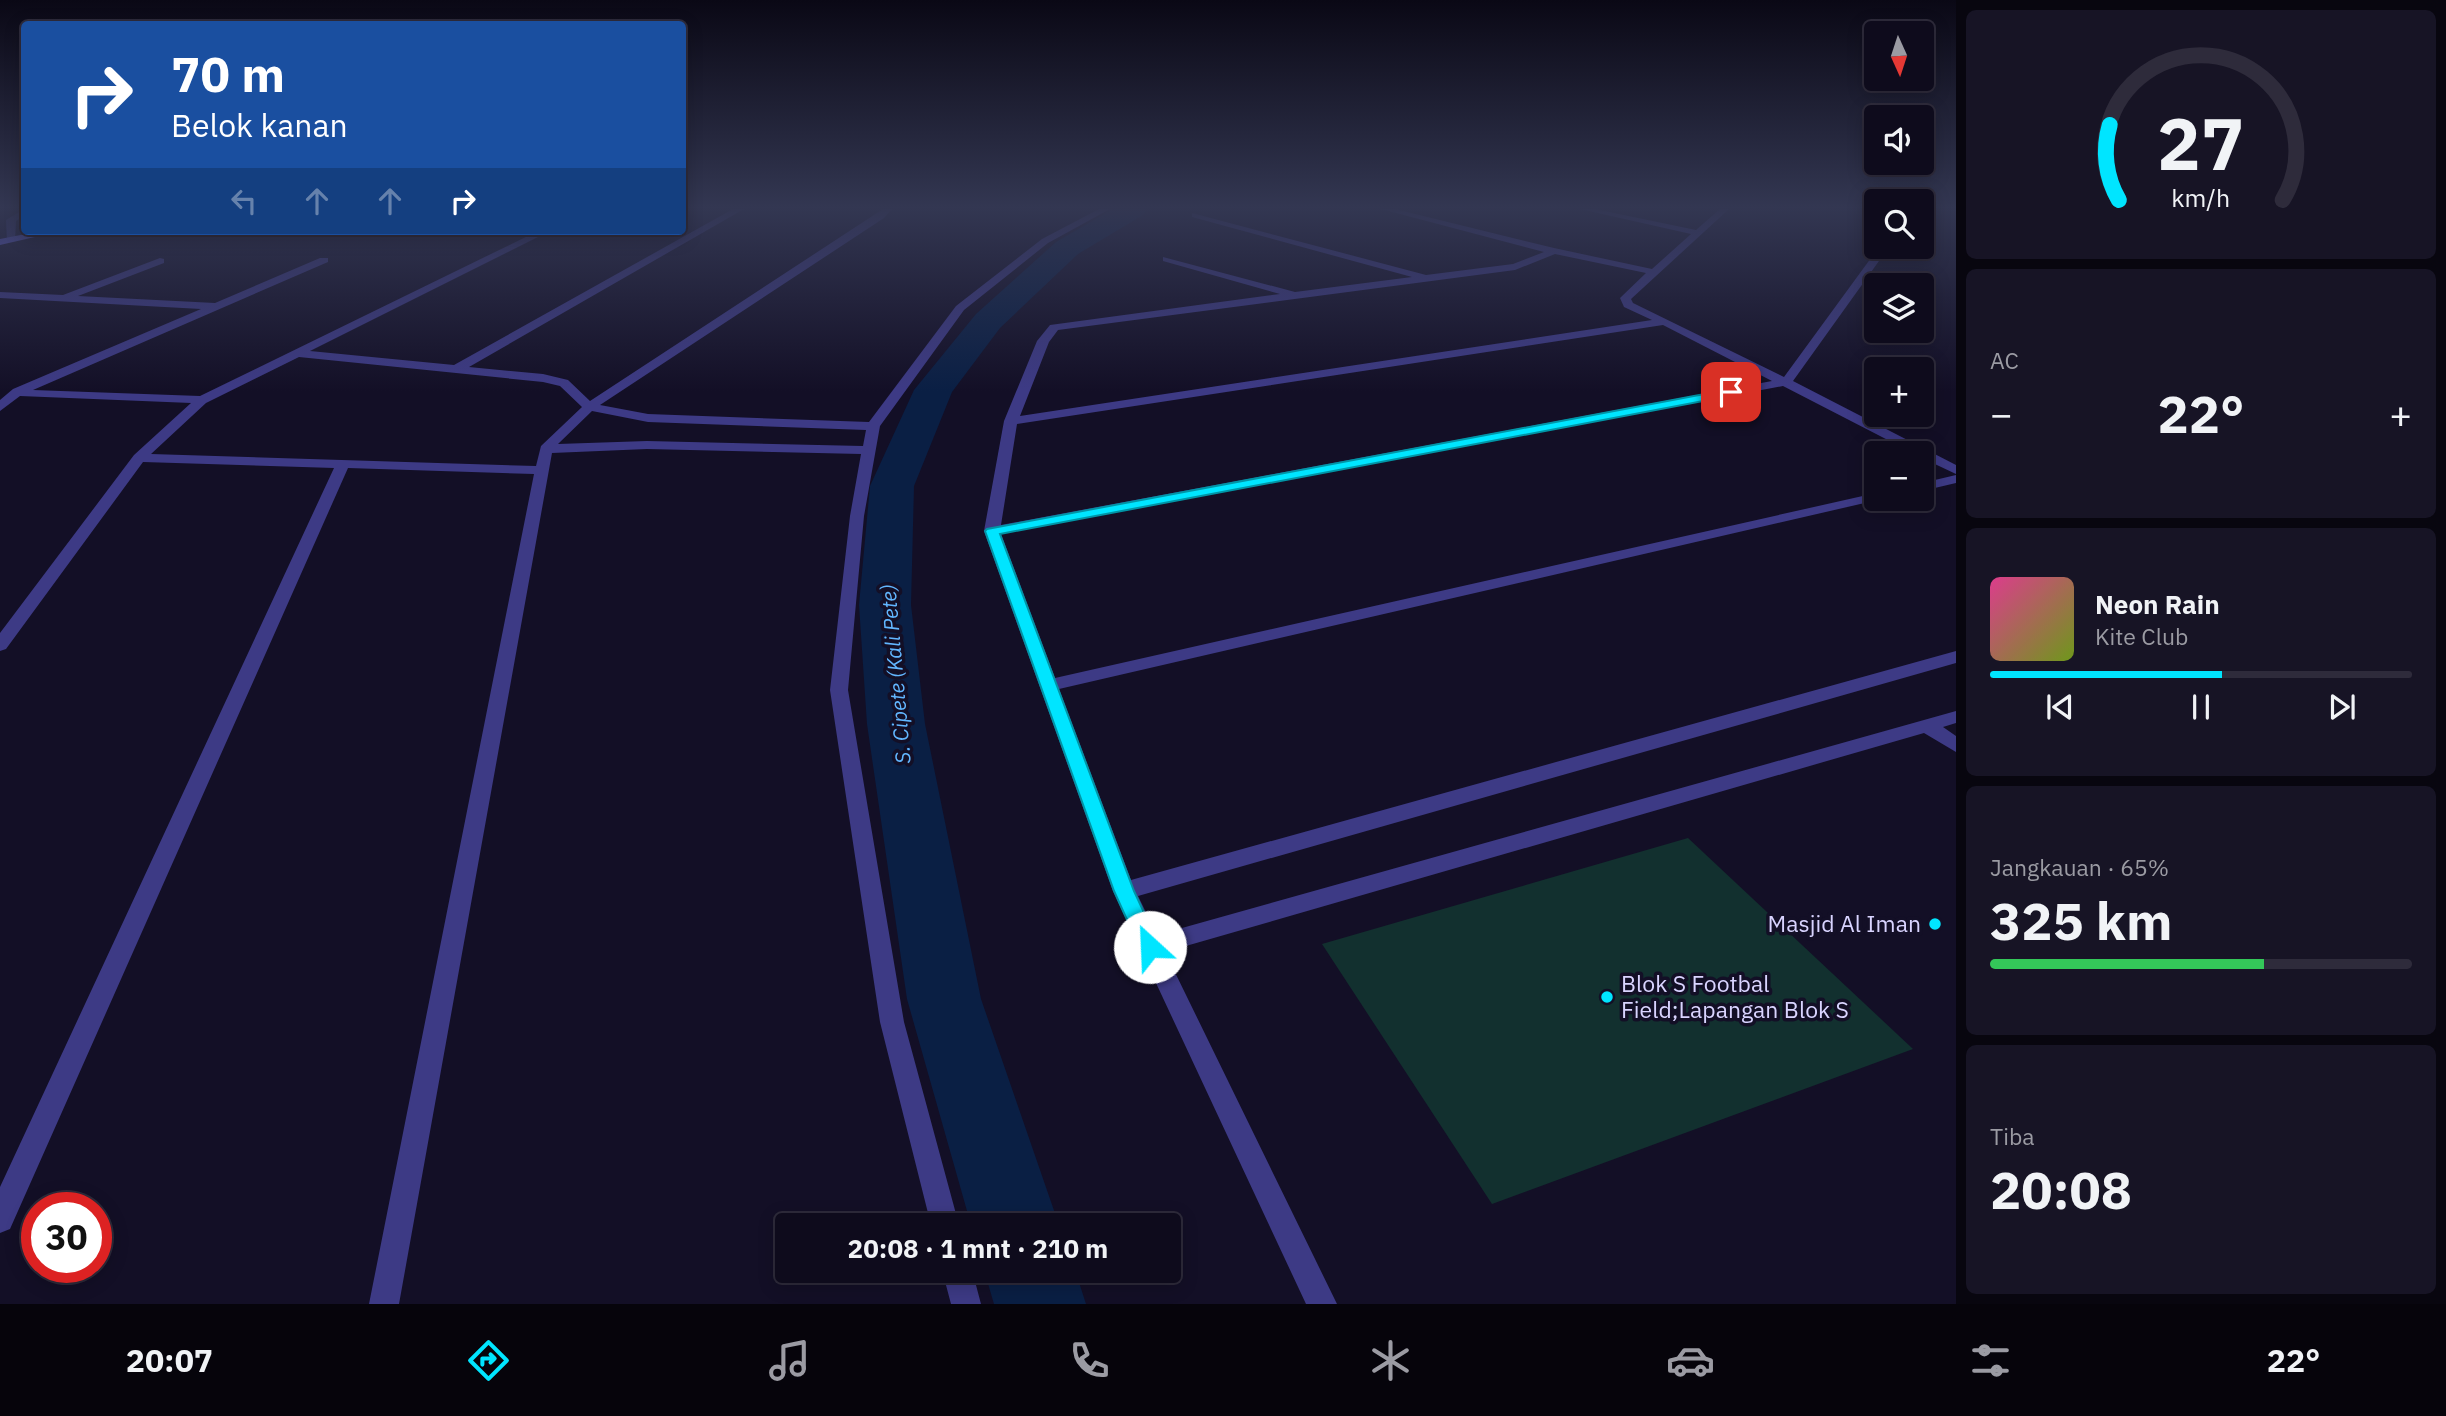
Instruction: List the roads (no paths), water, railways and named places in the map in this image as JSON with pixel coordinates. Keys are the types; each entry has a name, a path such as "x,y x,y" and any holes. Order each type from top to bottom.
{"street":[{"path":"61,298 136,270"},
{"path":"0,407 17,392 301,270"},
{"path":"0,645 139,458 202,400 465,270"},
{"path":"456,369 631,270"},
{"path":"384,1304 546,449 589,407 799,270"},
{"path":"943,1213 892,1022 839,690 857,516 873,426 960,308 1008,270"},
{"path":"1205,270 1301,297"},
{"path":"1395,270 1432,280"},
{"path":"1322,1304 1124,891 992,531 1012,421 1043,341 1054,327 1497,270"},
{"path":"1644,270 1654,272"},
{"path":"1656,270 1625,298 1628,305 1665,321 1956,470"},
{"path":"992,531 1786,382 1867,270"},
{"path":"0,295 217,306"},
{"path":"1012,421 1665,321"},
{"path":"293,353 543,378 564,383 589,407 648,418 873,426"},
{"path":"0,392 202,400"},
{"path":"546,449 647,445 870,450"},
{"path":"139,458 542,470"},
{"path":"0,1219 343,464"},
{"path":"1934,484 1956,479"},
{"path":"1048,686 1864,501"},
{"path":"1124,891 1956,657"},
{"path":"1150,947 1956,717"},
{"path":"1927,726 1956,745"},
{"path":"960,1283 966,1304"}],"waterway":[{"name":"S. Cipete (Kali Pete)","path":"1011,1213 944,999 896,724 885,605 892,486 933,390 988,321 1043,270"},
{"name":"S. Cipete (Kali Pete)","path":"1033,1283 1040,1304"}],"place":[{"name":"Masjid Al Iman","path":"1935,924"},
{"name":"Blok S Footbal Field;Lapangan Blok S","path":"1607,997"}]}
